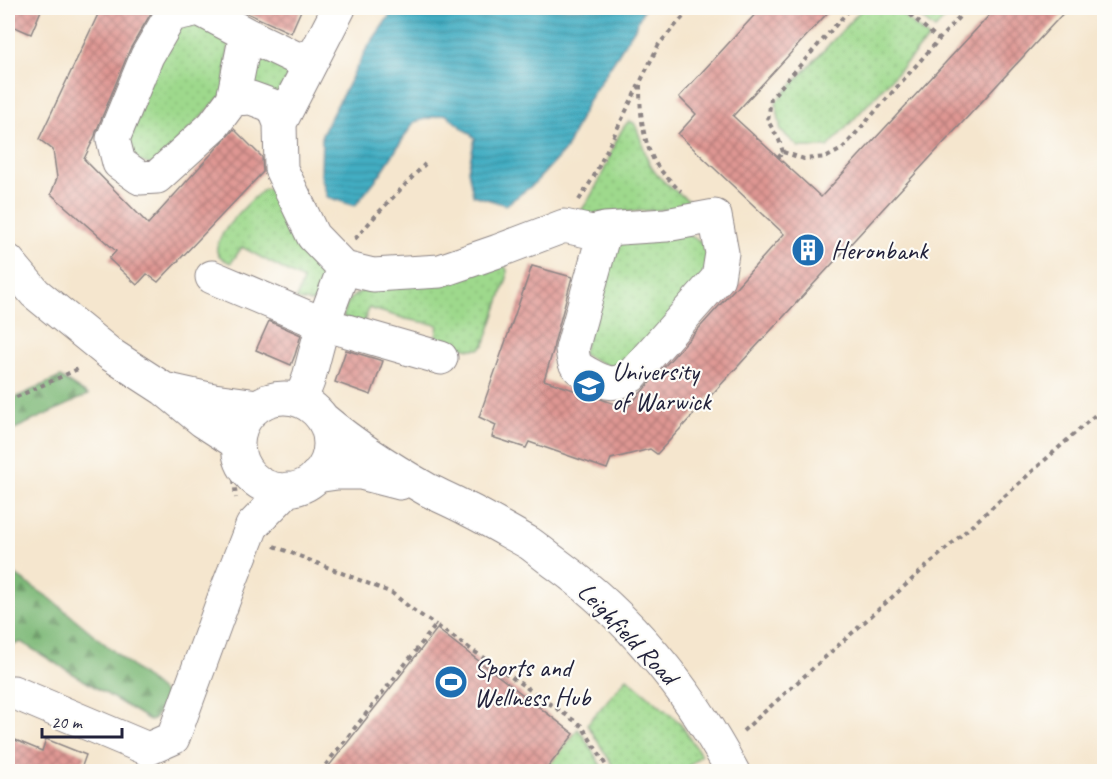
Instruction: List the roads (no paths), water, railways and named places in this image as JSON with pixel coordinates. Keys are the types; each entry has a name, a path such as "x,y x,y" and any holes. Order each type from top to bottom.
{"lane":[{"path":"280,123 339,8"},
{"path":"246,34 233,99 213,126 157,177 140,178 119,163 113,139 147,56 171,15 198,9 298,59 314,55"},
{"path":"233,99 251,98 273,106 280,123 281,169 313,236 340,264 372,275 440,271 564,226 592,232 605,229 666,225 715,216 722,253 718,278 631,376 616,384 600,381 578,368 572,349 605,229"},
{"path":"8,261 35,293 110,354 164,389 203,422 242,458 259,482 266,486 273,489 337,473 362,473 430,491"},
{"path":"252,526 325,464 330,449 328,433 311,410 308,381 340,264"},
{"path":"212,277 323,324 441,358"},
{"path":"164,389 214,400 258,406"},
{"path":"14,692 144,760 173,738 228,585 252,526 251,496 242,458 240,429 247,416 258,406 271,399 285,398 311,410 344,437 430,491"},
{"name":"Leighfield Road","path":"430,491 468,509 531,545 582,583 608,606 679,685 734,771"}],"water":[{"path":"395,8 644,8 635,28 588,101 566,149 534,184 506,205 473,195 468,170 475,138 445,114 414,122 381,173 355,206 327,197 321,176 322,134 367,48"}],"place":[{"name":"Heronbank","path":"808,250"},
{"name":"University of Warwick","path":"589,386"},
{"name":"Sports and Wellness Hub","path":"451,682"}]}
